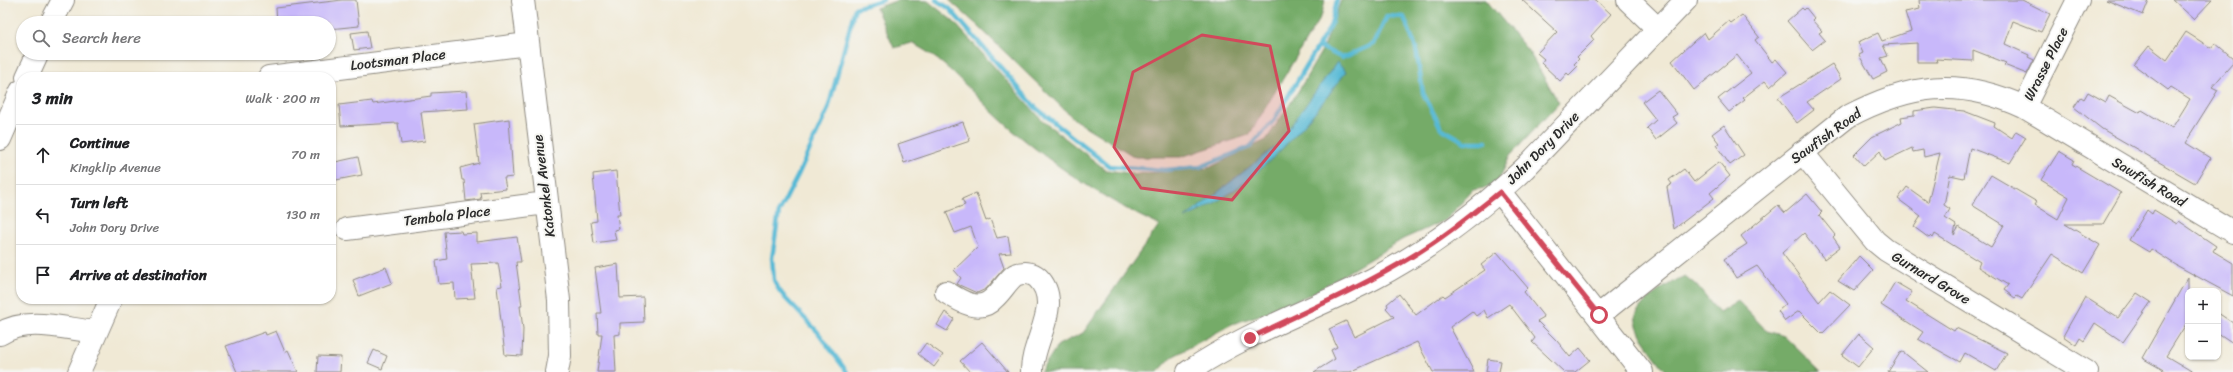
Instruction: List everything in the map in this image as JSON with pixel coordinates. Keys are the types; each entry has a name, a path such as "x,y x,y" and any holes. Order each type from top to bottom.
{"street":[{"path":"55,16 63,0"},
{"name":"Katonkel Avenue","path":"523,0 546,203 559,300 560,356 557,372"},
{"path":"1628,0 1658,29"},
{"name":"John Dory Drive","path":"1188,372 1230,347 1391,269 1454,228 1500,192 1686,0"},
{"name":"Wrasse Place","path":"2024,107 2078,0"},
{"name":"Lootsman Place","path":"308,72 528,44"},
{"path":"29,72 35,60"},
{"name":"Sawfish Road","path":"1599,315 1847,117 1887,98 1907,91 1948,88 1971,90 1993,94 2024,107 2233,232"},
{"path":"0,139 16,102"},
{"name":"Gurnard Grove","path":"1802,152 1875,241 1886,250 2087,372"},
{"path":"1500,192 1599,315 1642,372"},
{"name":"Tembola Place","path":"347,229 546,203"},
{"path":"946,292 966,304 980,305 993,300 1015,275 1029,273 1039,279 1048,301 1032,372"},
{"path":"78,372 108,304"},
{"path":"0,334 11,328 24,325 95,332"}],"highlighted area":[{"path":"1202,35 1270,46 1289,131 1232,200 1141,188 1114,147 1133,72"}],"green space":[{"path":"898,0 928,1 953,21 1043,121 1106,170 1135,174 1209,168 1266,140 1299,90 1325,45 1341,0 1486,0 1529,52 1559,103 1510,156 1496,186 1473,190 1446,220 1403,239 1313,293 1272,311 1232,324 1172,357 1158,372 1040,372 1058,345 1083,333 1159,225 1098,192 1038,151 992,112 949,69 925,51 912,43 894,48 876,8"},
{"path":"949,0 1325,0 1322,14 1249,135 1181,157 1135,157 1075,120 976,24"},
{"path":"1685,276 1696,285 1719,313 1738,301 1767,331 1784,336 1821,372 1667,372 1642,337 1636,322 1636,316 1638,310 1649,298 1664,287"}],"water":[{"path":"1337,62 1346,72 1330,94 1275,156 1233,191 1210,206 1185,218 1276,146"}],"building":[{"path":"342,0 356,0 359,26 336,28 336,16 277,16 276,8"},
{"path":"1522,0 1596,0 1611,14 1591,36 1594,40 1577,57 1579,59 1574,64 1577,67 1569,75 1567,73 1560,81 1541,63 1544,59 1537,53 1557,32"},
{"path":"1919,0 2022,0 2050,14 2041,32 2013,21 2005,44 2029,55 2028,57 2034,60 2027,74 2004,65 2006,63 1973,50 1973,61 1936,59 1937,62 1917,62 1917,43 1883,45 1888,56 1881,58 1887,72 1873,79 1859,55 1863,53 1858,42 1878,33 1882,41 1911,31 1905,12 1920,9"},
{"path":"2106,0 2149,0 2143,15"},
{"path":"2173,0 2212,0 2194,19"},
{"path":"1802,8 1804,10 1806,8 1814,18 1812,20 1822,31 1819,33 1825,40 1812,50 1787,21"},
{"path":"1742,15 1759,37 1755,40 1772,62 1776,59 1787,72 1770,87 1765,81 1743,98 1745,100 1729,112 1718,99 1751,73 1737,55 1694,90 1672,61 1704,32 1708,39 1729,21 1731,23"},
{"path":"367,31 370,48 354,50 351,33"},
{"path":"2186,32 2211,48 2215,43 2233,58 2233,63 2212,87 2218,90 2186,143 2210,158 2195,183 2102,129 2074,107 2081,97 2084,99 2088,92 2106,102 2109,96 2140,113 2142,110 2172,128 2190,99 2171,87 2168,90 2134,65 2149,46 2167,60"},
{"path":"1832,64 1841,79 1807,102 1814,110 1797,123 1778,98"},
{"path":"1658,90 1677,114 1672,117 1677,123 1656,140 1647,128 1656,120 1642,102"},
{"path":"466,91 468,109 421,112 425,141 401,144 398,123 341,126 339,105 372,101 373,104 431,96 431,93"},
{"path":"1935,108 1964,111 1995,123 1994,126 2012,138 2016,131 2026,137 2010,163 1970,148 1964,178 1950,175 1944,205 1950,209 1945,218 1956,225 1954,235 1959,227 1991,247 2004,225 1972,205 1991,175 2037,202 2035,205 2058,219 2069,197 2041,180 2059,151 2074,160 2072,164 2121,193 2103,224 2065,224 2100,245 2083,273 2052,254 2022,299 2017,296 2015,298 2004,290 2008,285 1978,267 1980,262 1935,234 1933,238 1931,236 1929,238 1914,227 1921,216 1898,199 1907,187 1928,202 1940,153 1924,157 1923,150 1913,152 1912,148 1885,161 1880,151 1864,166 1854,155 1872,137 1902,122 1901,117 1914,115 1914,111"},
{"path":"509,119 513,177 504,178 506,189 480,192 481,199 466,201 464,180 462,180 460,168 479,163 474,124"},
{"path":"963,122 970,141 904,163 898,144"},
{"path":"1724,125 1744,155 1730,165 1716,145 1719,143 1712,134"},
{"path":"358,157 362,175 336,180 336,162"},
{"path":"1719,162 1730,176 1710,193 1714,198 1674,229 1667,187 1672,184 1669,180 1684,169 1694,182"},
{"path":"616,171 620,215 617,215 619,229 614,230 616,240 594,243 591,222 597,221 593,174"},
{"path":"976,193 986,221 990,219 997,238 1008,236 1011,253 999,254 1004,268 986,289 977,293 957,284 961,278 954,270 978,247 971,227 955,233 946,212 965,205 962,199"},
{"path":"1807,194 1822,212 1819,215 1835,235 1833,237 1840,247 1824,259 1804,233 1782,253 1819,302 1830,290 1850,305 1822,334 1799,311 1785,321 1778,311 1786,304 1757,266 1736,278 1724,259 1747,244 1741,236 1778,205 1785,213"},
{"path":"2147,210 2152,214 2154,210 2177,224 2179,221 2216,246 2213,251 2233,263 2233,296 2221,289 2221,288 2218,288 2176,265 2151,249 2149,252 2129,240"},
{"path":"461,231 462,234 477,233 477,242 517,237 521,262 516,262 522,306 520,306 523,329 522,356 505,355 497,287 502,286 498,263 471,264 475,298 455,299 454,283 439,284 436,261 447,259 444,232"},
{"path":"1497,252 1528,288 1524,292 1544,317 1537,321 1557,341 1570,357 1580,348 1590,360 1575,372 1564,372 1532,342 1535,338 1509,304 1488,318 1484,310 1476,316 1472,311 1450,327 1474,372 1433,372 1417,342 1350,372 1314,372 1335,359 1331,350 1337,347 1329,329 1346,321 1354,337 1394,317 1386,308 1388,306 1387,304 1399,294 1416,315 1443,295 1445,297 1485,270 1481,265"},
{"path":"1859,256 1873,270 1854,291 1838,281"},
{"path":"618,264 620,298 643,297 644,322 620,323 620,334 614,335 616,372 597,372 602,334 598,334 597,313 601,313 595,268"},
{"path":"386,267 392,283 359,296 353,280"},
{"path":"2188,277 2188,288 2185,288 2185,326 2166,356 2193,372 2167,372 2142,358"},
{"path":"1895,282 1912,292 1906,301 1954,331 1956,328 2007,353 1996,371 1965,353 1960,362 1918,339 1923,332 1881,305"},
{"path":"2137,293 2151,302 2123,342 2095,323 2084,341 2080,338 2076,345 2063,336 2085,297 2118,318"},
{"path":"945,312 954,319 947,331 937,325"},
{"path":"2221,315 2233,323 2233,343 2221,335"},
{"path":"276,331 285,352 288,350 298,372 237,372 226,346 265,332 266,335"},
{"path":"1859,334 1874,347 1858,367 1842,355"},
{"path":"982,342 1008,372 970,372 960,361"},
{"path":"926,343 943,355 934,367 918,354"},
{"path":"374,350 387,356 382,369 368,363"},
{"path":"1903,352 1928,372 1888,372 1900,353"},
{"path":"318,356 341,357 340,372 317,372"},
{"path":"1488,359 1501,361 1499,372 1486,372"}],"waterway":[{"path":"847,372 817,331 779,290 774,280 772,258 779,212 798,175 828,109 855,8 883,0"},
{"path":"936,0 949,8 1036,108 1109,166 1165,170 1200,167 1250,147 1274,120 1331,25 1337,0"},
{"path":"1319,46 1342,58 1374,44 1387,16 1404,17 1416,48 1423,93 1441,128 1465,142 1486,142"}],"route":[{"path":"1250,338 1374,278 1410,258 1454,228 1500,192 1599,315"}]}
